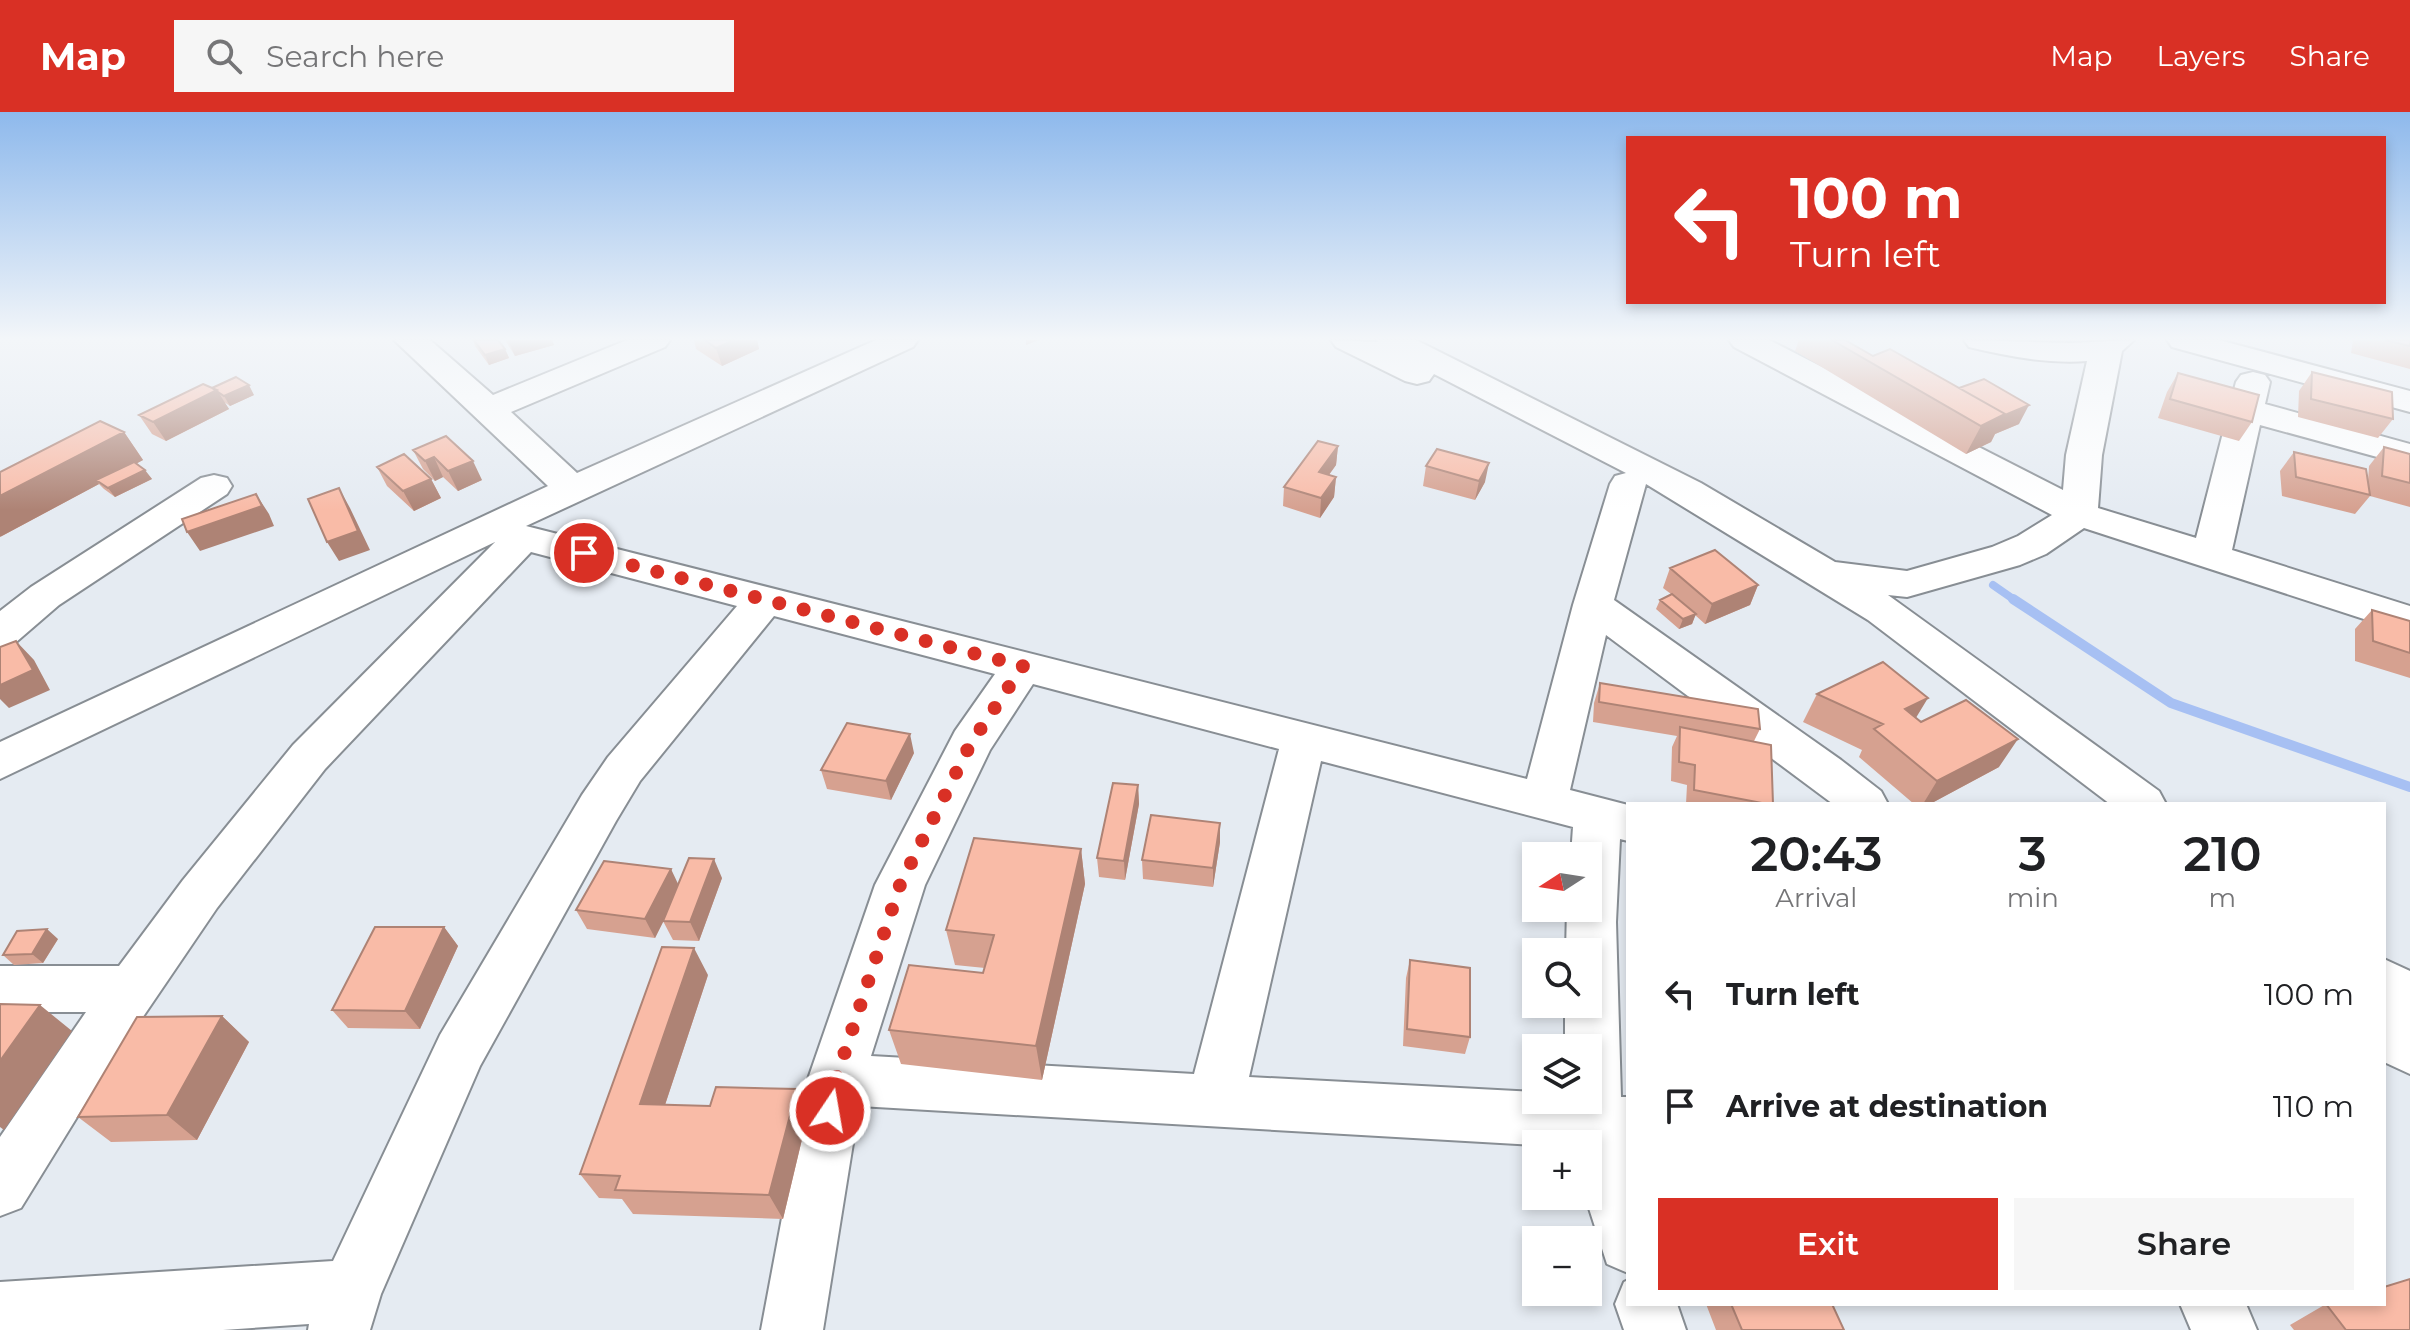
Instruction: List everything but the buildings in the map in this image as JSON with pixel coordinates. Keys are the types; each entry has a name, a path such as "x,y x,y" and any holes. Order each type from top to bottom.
{"street":[{"path":"475,397 572,489"},
{"path":"489,409 516,397"},
{"path":"0,762 506,533 572,489 776,397"},
{"path":"1487,397 1583,448 1688,491 1739,538 2093,802"},
{"path":"1858,397 2079,514 2410,620"},
{"path":"2079,514 2084,455 2099,397"},
{"path":"2211,555 2249,397"},
{"path":"2390,397 2410,402"},
{"path":"2246,410 2410,455"},
{"path":"1583,448 1628,484 1739,538 1814,567 1862,580 1907,584 2006,556 2032,545 2079,514"},
{"path":"1544,802 1593,605 1628,484"},
{"path":"0,633 45,596 214,486"},
{"path":"506,533 1612,820 1591,922 1610,1123 1626,1230"},
{"path":"0,1188 79,1065 200,894 309,757 506,533"},
{"path":"1814,567 1882,610 2140,802"},
{"path":"0,1313 345,1311 459,1052 599,808 644,744 765,600"},
{"path":"1593,605 1862,802"},
{"path":"792,1330 836,1079 900,885 971,743 1023,666"},
{"path":"1215,1101 1304,739"},
{"path":"2386,983 2410,1001"},
{"path":"0,989 133,989"},
{"path":"2386,1005 2410,1007"},
{"path":"2386,1032 2410,1050"},
{"path":"836,1079 1610,1123"},
{"path":"1647,1306 1655,1330"},
{"path":"2212,1306 2226,1330"}],"waterway":[{"path":"1993,585 2015,601"},
{"path":"2015,601 2171,703 2410,787"}],"route":[{"path":"584,553 1023,666 971,743 900,885 836,1079 830,1111"}]}
